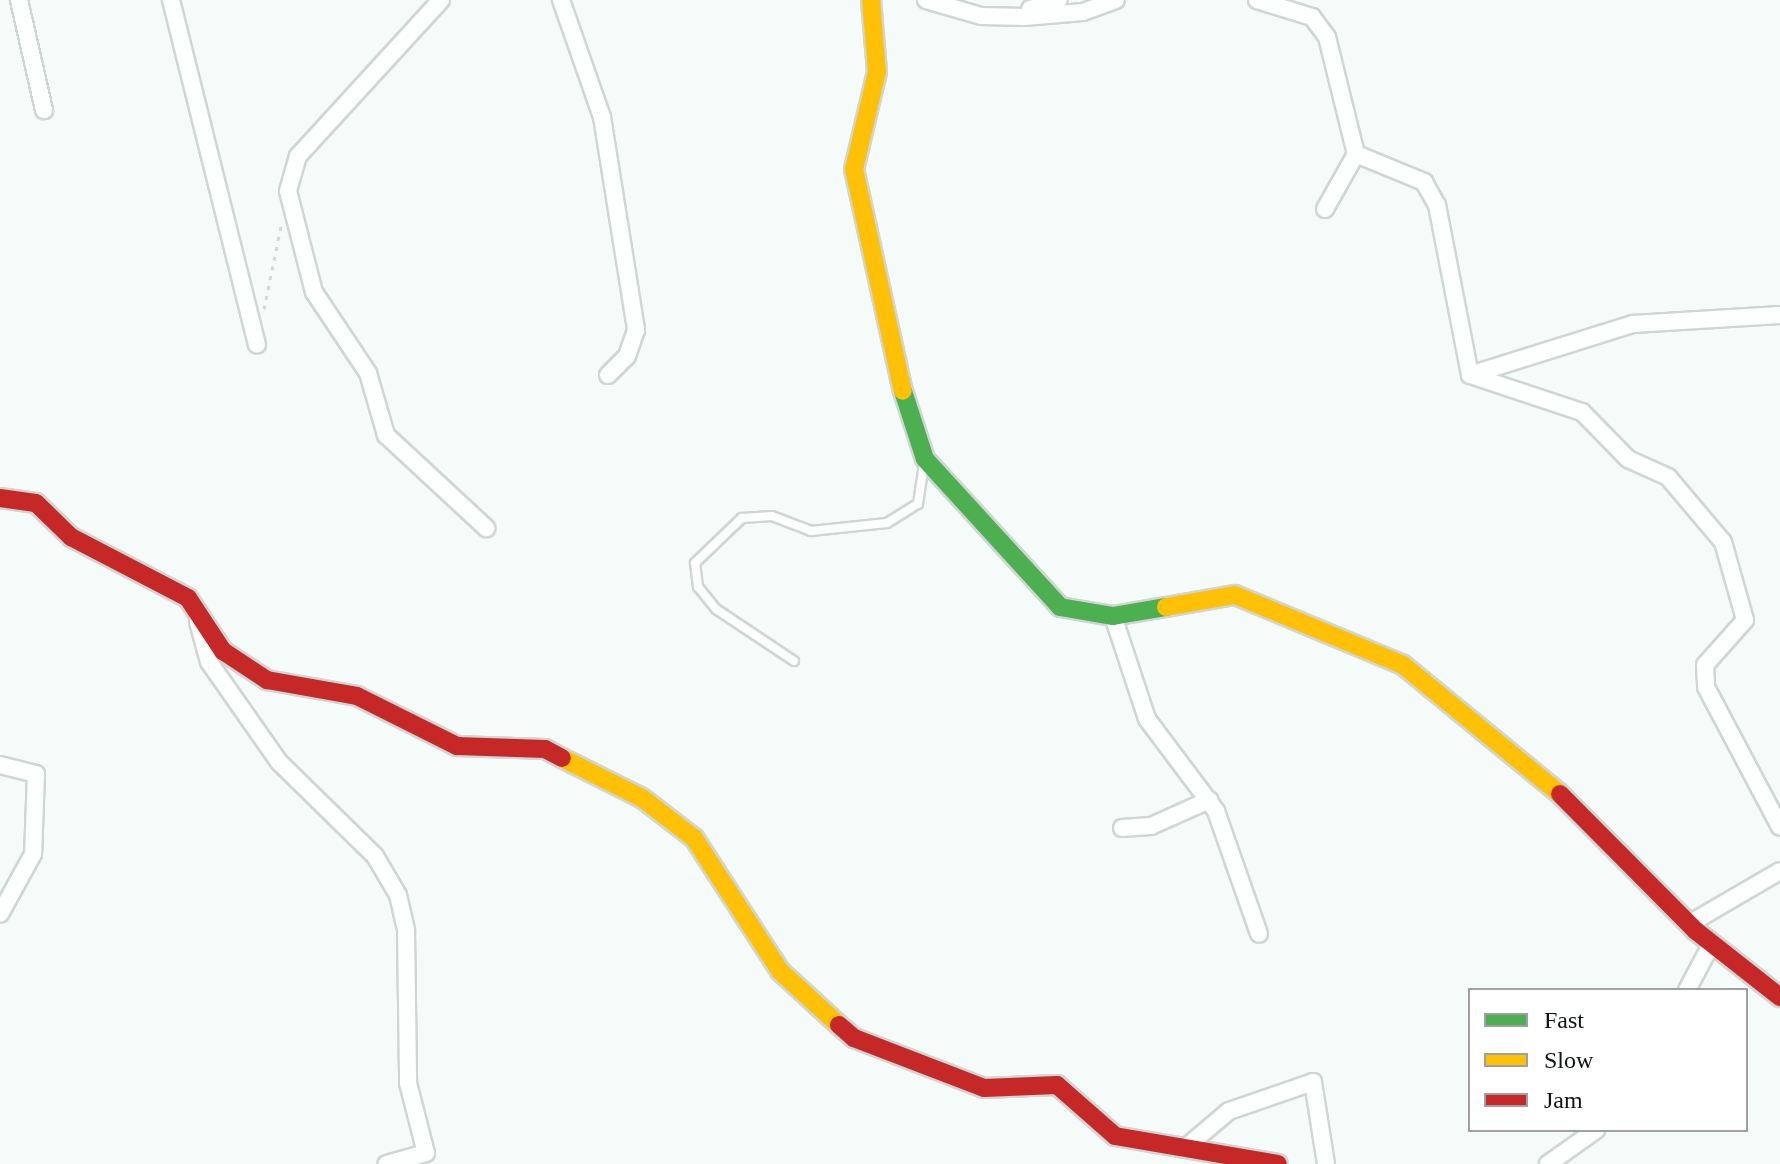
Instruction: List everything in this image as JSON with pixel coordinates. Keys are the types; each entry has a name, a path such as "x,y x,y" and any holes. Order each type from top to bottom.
{"street":[{"path":"19,0 44,110"},
{"path":"171,0 257,344"},
{"path":"441,0 298,156 288,191 314,292 368,373 386,435 486,528"},
{"path":"561,0 602,117 636,330 627,356 608,375"},
{"path":"871,0 877,72 854,169 863,236 925,459 1060,607 1113,616 1235,595 1403,665 1558,792 1689,924 1780,997"},
{"path":"926,0 981,16 1025,17 1083,12 1116,0"},
{"path":"1025,17 1059,0"},
{"path":"1257,0 1312,17 1327,37 1356,154 1325,209"},
{"path":"1356,154 1424,182 1437,205 1470,375"},
{"path":"1470,375 1633,324 1780,315"},
{"path":"1470,375 1582,412 1628,459 1668,477 1723,542 1745,620 1705,665 1706,687 1780,827"},
{"path":"0,498 36,503 71,537 188,598 223,651 267,680 357,696 457,746 545,749 642,798 694,838 780,971 854,1038 984,1088 1057,1085 1115,1136 1278,1164"},
{"path":"188,598 209,662 279,762 375,856 398,895 406,931 408,1083 426,1153 386,1164"},
{"path":"1113,616 1147,719 1209,800 1259,934"},
{"path":"0,765 36,774 33,854 0,914"},
{"path":"1122,828 1151,826 1209,800"},
{"path":"1689,924 1780,871"},
{"path":"1688,988 1712,943"},
{"path":"1184,1149 1229,1111 1313,1082 1326,1164"},
{"path":"1548,1164 1593,1132"}],"lane":[{"path":"794,661 716,609 698,587 695,563 742,518 772,516 811,531 887,523 918,504 925,459"}],"path":[{"path":"263,314 282,222"}],"traffic: fast":[{"path":"903,391 925,459 1060,607 1113,616 1166,607"}],"traffic: slow":[{"path":"871,0 877,72 854,169 903,391"},
{"path":"1166,607 1235,595 1403,665 1560,794"},
{"path":"562,758 642,798 694,838 780,971 839,1025"}],"traffic: jam":[{"path":"0,498 36,503 71,537 188,598 223,651 267,680 357,696 457,746 545,749 562,758"},
{"path":"1560,794 1696,931 1780,997"},
{"path":"839,1025 854,1038 984,1088 1057,1085 1115,1136 1278,1164"}]}
